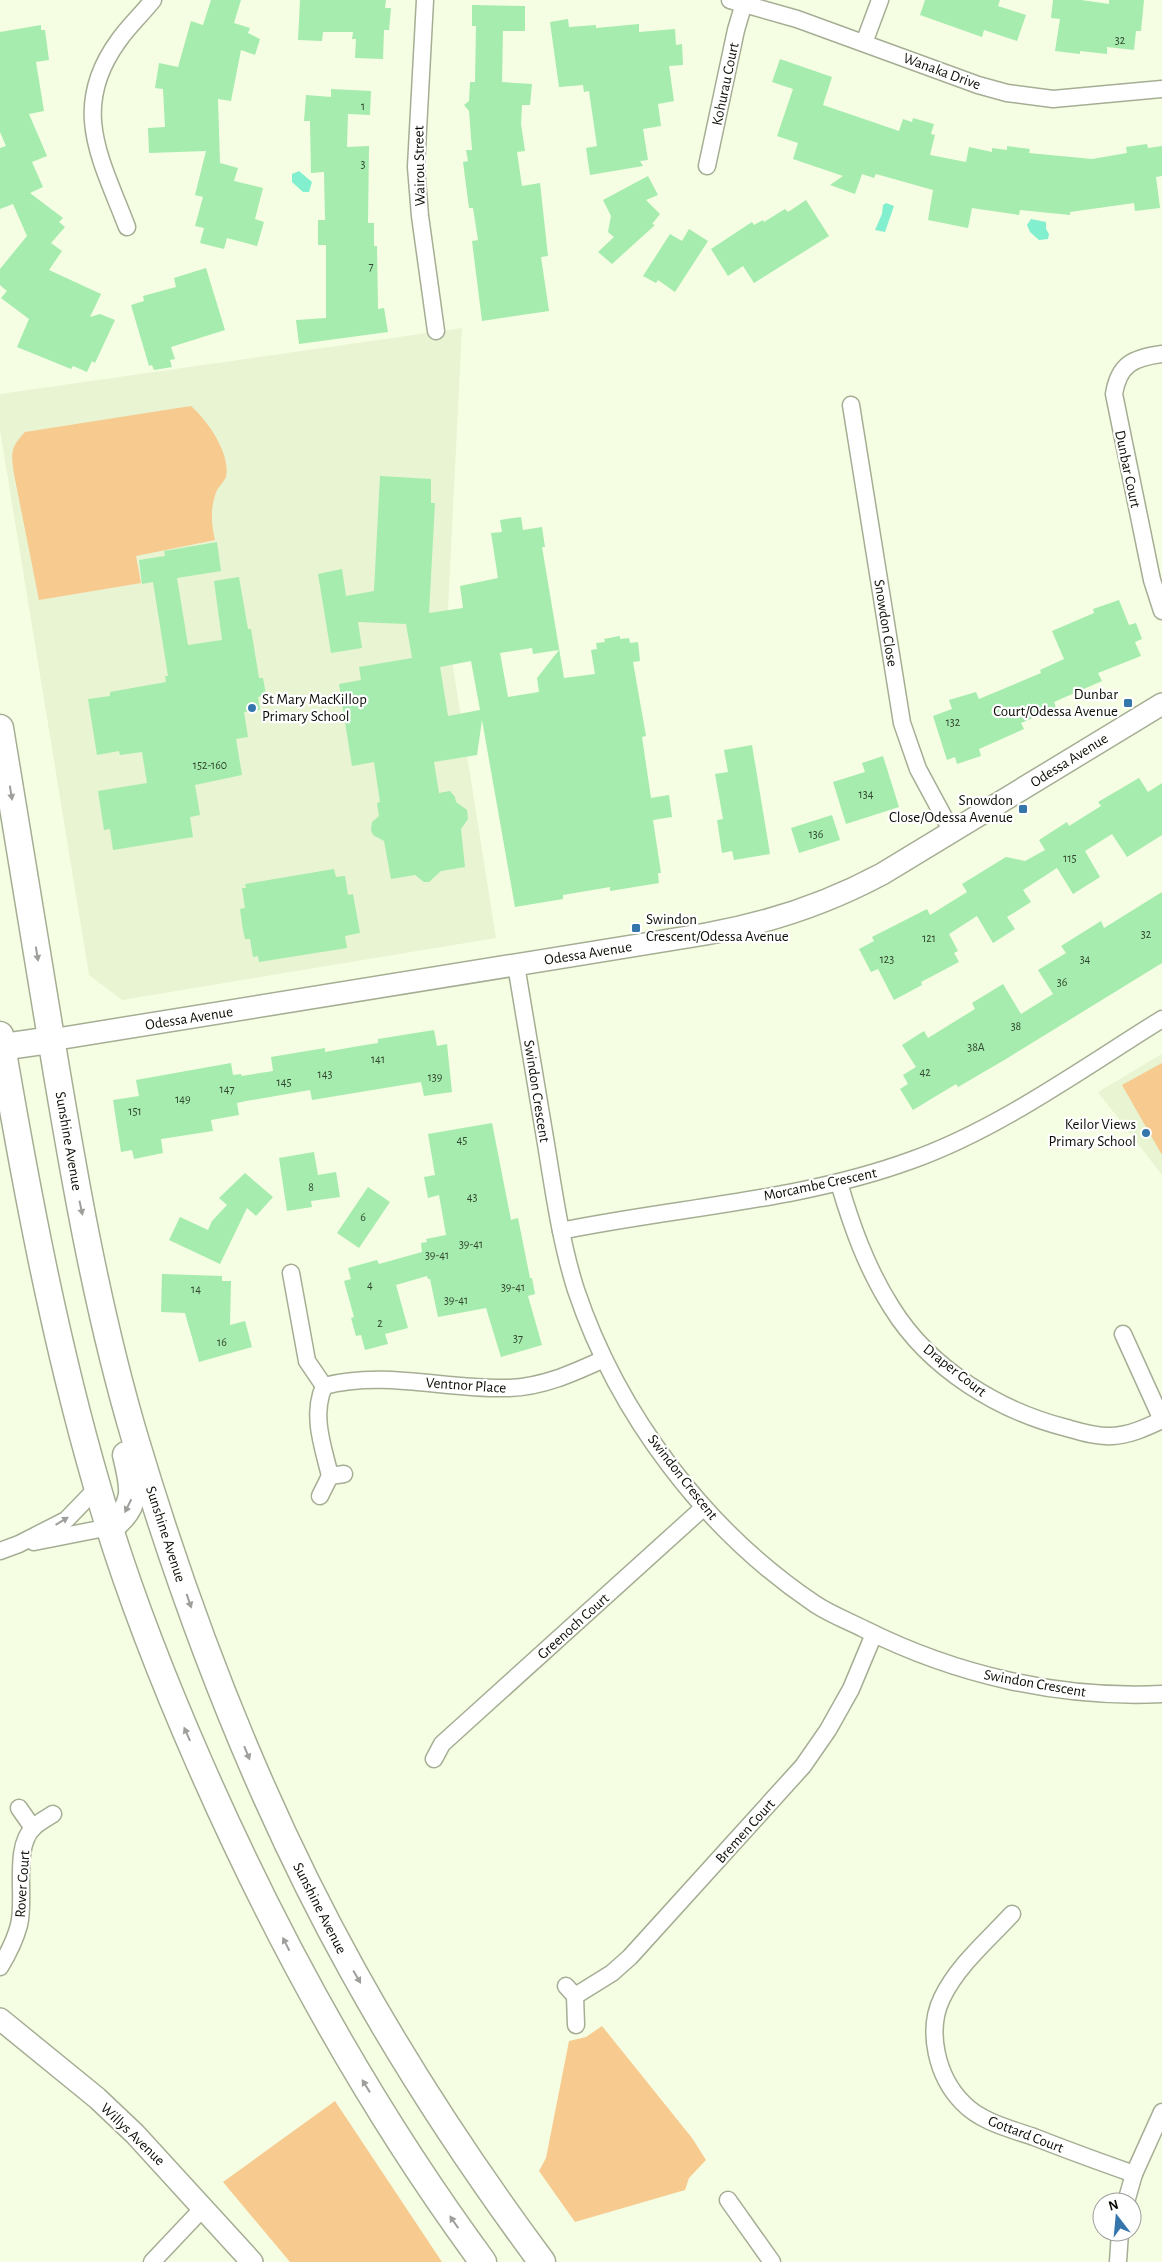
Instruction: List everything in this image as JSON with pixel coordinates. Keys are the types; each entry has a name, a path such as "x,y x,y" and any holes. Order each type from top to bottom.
{"main road":[{"name":"Sunshine Avenue","path":"0,728 75,1178 102,1304 134,1433 193,1615 240,1735 288,1844 352,1970 423,2090 505,2212 542,2262"},
{"path":"51,1040 1,1041 47,1294 98,1488 130,1589 178,1713 243,1860 350,2061 420,2173 483,2262"},
{"path":"102,1304 110,1391 132,1477 133,1494 126,1512 110,1527"}],"street":[{"path":"127,227 96,144 92,108 97,80 111,53 154,0"},
{"name":"Wairou Street","path":"425,0 416,167 420,216 436,331"},
{"path":"864,43 880,0"},
{"name":"Wanaka Drive","path":"737,1 864,43 978,85 1033,97 1078,98 1162,89"},
{"name":"Kohurau Court","path":"708,166 736,30 737,1"},
{"name":"Dunbar Court","path":"1162,354 1133,360 1123,369 1116,381 1114,394 1152,580 1162,611"},
{"name":"Snowdon Close","path":"851,405 902,723 918,769 952,832"},
{"name":"Odessa Avenue","path":"51,1040 715,932 781,918 826,902 857,888 1162,704"},
{"name":"Swindon Crescent","path":"516,965 561,1231 576,1288 604,1360 642,1426 703,1508 760,1563 817,1606 912,1652 997,1678 1044,1688 1095,1694 1162,1694"},
{"name":"Morcambe Crescent","path":"561,1231 839,1183 896,1166 959,1141 1008,1114 1162,1019"},
{"name":"Draper Court","path":"839,1183 858,1242 892,1310 913,1336 939,1361 972,1387 1002,1405 1038,1421 1076,1431 1110,1436 1129,1434 1162,1420 1123,1334"},
{"path":"291,1273 307,1361 324,1386 317,1406 317,1421 337,1475 320,1496"},
{"name":"Ventnor Place","path":"324,1386 339,1382 382,1379 510,1388 550,1381 604,1360"},
{"path":"0,1551 19,1544 66,1520 98,1488"},
{"name":"Greenoch Court","path":"434,1759 435,1741 703,1508"},
{"path":"19,1544 83,1534 110,1527"},
{"name":"Bremen Court","path":"576,2025 570,1991 612,1973 630,1957 803,1766 828,1730 851,1689 874,1634"},
{"path":"19,1808 33,1828 53,1814"},
{"name":"Rover Court","path":"0,1967 9,1952 19,1925 22,1902 22,1857 33,1828"},
{"name":"Gottard Court","path":"1012,1914 960,1970 942,1998 934,2024 937,2053 946,2080 963,2104 985,2119 1134,2174"},
{"name":"Willys Avenue","path":"0,2019 97,2098 166,2166 252,2262"},
{"path":"1129,2192 1134,2174 1162,2112"},
{"path":"728,2200 749,2233 772,2262"},
{"path":"152,2262 204,2207"},
{"path":"1118,2262 1119,2242"}],"shaded area":[{"name":"St Mary MacKillop Primary School","path":"462,328 447,629 496,938 122,1000 89,975 0,430 0,394"},
{"path":"191,406 198,412 217,438 222,448 227,468 226,477 217,490 212,509 215,540 136,556 141,583 39,600 13,467 13,451 20,438 25,432"},
{"name":"Keilor Views Primary School","path":"1162,1054 1162,1175 1098,1092"},
{"path":"1162,1063 1162,1155 1122,1085"},
{"path":"602,2026 692,2138 706,2160 689,2178 685,2190 575,2222 539,2171 546,2158 569,2041 586,2037"},
{"path":"335,2101 442,2262 290,2262 223,2182"}],"water":[{"path":"299,171 312,182 309,192 303,192 292,182 292,174"},
{"path":"886,203 894,206 885,232 875,230 882,214 883,205"},
{"path":"1031,219 1046,222 1046,229 1049,234 1048,239 1039,240 1030,232 1027,225"}],"building":[{"path":"211,0 241,0 234,23 250,28 248,33 260,39 255,55 241,50 231,101 218,99 220,163 238,168 234,181 263,188 255,219 264,222 257,246 227,238 224,249 200,243 204,228 195,226 203,197 195,195 206,151 149,153 148,128 165,127 163,89 155,88 159,63 178,67 191,21 203,25"},
{"path":"300,0 386,0 385,8 391,8 389,30 384,30 383,59 355,58 356,39 352,39 353,32 323,32 322,41 298,40"},
{"path":"925,0 1000,0 998,6 1026,15 1017,41 984,30 982,37 920,15"},
{"path":"1053,0 1081,0 1109,4 1109,0 1144,0 1141,31 1136,31 1134,50 1107,47 1107,54 1080,51 1080,54 1055,51 1060,19 1051,18"},
{"path":"472,5 525,6 525,31 503,31 502,82 532,84 530,105 522,105 521,124 525,151 517,152 522,186 540,183 548,256 541,257 549,311 482,321 472,241 478,240 473,208 469,208 463,162 468,161 466,150 472,150 469,111 464,105 469,101 470,82 475,82 476,26 472,26"},
{"path":"568,19 569,27 596,25 596,28 639,24 639,32 675,29 676,45 682,44 683,65 669,66 674,101 658,104 661,126 643,129 648,160 640,161 643,166 590,175 586,148 597,146 589,91 584,92 583,85 559,87 550,22"},
{"path":"41,25 41,30 45,30 49,60 36,62 44,111 29,114 47,156 32,162 43,187 30,193 63,218 59,222 65,227 51,243 62,251 49,270 101,294 90,317 100,314 115,320 95,363 92,361 87,372 73,366 71,369 17,347 29,319 1,298 7,291 0,285 0,269 27,236 13,204 0,209 0,148 6,146 0,132 0,32"},
{"path":"780,59 832,77 823,105 899,131 903,119 912,122 913,118 934,124 931,134 935,135 930,155 966,162 969,147 992,152 992,148 1007,150 1007,146 1030,149 1029,153 1092,159 1127,153 1126,147 1147,144 1148,148 1162,146 1162,176 1156,177 1160,208 1135,211 1134,203 1070,212 1070,215 1020,210 1019,215 972,208 968,228 928,220 933,190 876,174 874,178 862,174 855,194 830,185 843,176 793,159 798,143 777,136 793,89 772,82"},
{"path":"331,89 371,91 370,115 348,114 347,147 369,146 368,223 374,223 374,246 377,246 378,309 384,308 388,332 299,344 296,320 326,318 326,245 318,245 318,220 325,220 324,172 311,173 310,121 304,121 306,95 331,97"},
{"path":"648,176 658,195 646,200 660,214 652,224 655,225 612,264 598,252 614,237 608,232 611,216 603,200"},
{"path":"806,200 829,236 754,283 743,266 728,276 711,249 752,222 754,225 763,220 764,222 785,209 788,212"},
{"path":"689,229 708,241 675,292 658,280 656,283 643,276 670,234 682,241"},
{"path":"206,268 225,330 171,347 175,359 170,360 172,367 154,370 152,365 149,366 131,305 144,301 143,296 176,287 174,278"},
{"path":"380,476 431,479 431,503 435,503 429,613 463,608 460,586 498,578 491,533 502,532 500,520 521,517 523,530 542,527 545,547 542,547 564,678 595,674 591,650 597,649 596,643 605,642 604,639 620,636 620,639 629,638 630,643 638,642 640,661 633,662 646,736 642,737 651,798 669,795 672,817 653,820 661,873 658,873 659,883 610,891 610,887 563,895 563,899 515,907 482,720 477,755 434,762 439,793 450,791 455,797 456,802 467,810 468,819 461,829 465,867 441,871 429,882 424,882 415,875 391,879 384,841 373,835 371,830 372,822 379,816 377,803 380,802 374,762 352,766 339,684 361,680 359,667 412,658 406,624 358,622 362,648 331,653 318,574 342,569 346,596 374,591","holes":["532,648 533,654 559,650 537,678 539,692 508,697 500,653","471,661 480,710 448,716 440,667"]},
{"path":"217,542 221,571 177,578 188,645 222,640 214,581 239,577 248,629 251,629 259,678 263,678 266,695 258,697 260,710 244,712 248,737 236,739 242,775 195,785 200,815 190,817 193,837 113,850 110,829 104,830 98,791 147,783 142,752 120,755 119,751 97,755 88,699 110,696 110,692 166,682 165,676 168,676 153,582 142,584 139,560 165,556 164,551"},
{"path":"1119,600 1129,625 1136,623 1142,639 1135,642 1141,656 1098,673 1102,681 1054,702 1056,708 1021,723 1024,729 979,749 981,756 957,764 955,757 947,760 933,716 952,709 949,700 976,692 979,699 1041,673 1040,670 1064,659 1052,631 1094,613 1093,609"},
{"path":"752,745 770,854 734,860 732,851 722,853 717,820 723,819 715,774 728,772 724,750"},
{"path":"883,756 899,807 846,824 833,782 865,772 862,763"},
{"path":"1139,778 1148,792 1162,783 1162,835 1127,857 1112,834 1085,851 1100,877 1073,894 1057,868 1023,890 1031,902 1007,917 1015,929 993,943 977,916 949,934 958,951 954,953 959,962 921,982 922,985 894,1000 878,969 871,972 859,949 874,941 872,937 927,909 930,915 967,892 962,884 1006,857 1025,861 1045,850 1039,840 1067,822 1069,826 1101,806 1098,802"},
{"path":"832,815 840,840 799,853 791,828"},
{"path":"334,869 336,877 345,876 348,895 353,894 360,933 345,936 347,948 259,962 258,956 253,957 250,939 245,939 240,909 245,908 242,888 246,888 245,884"},
{"path":"1162,892 1162,963 1006,1059 958,1087 956,1084 913,1110 900,1089 908,1084 903,1075 916,1067 902,1045 924,1031 928,1038 975,1009 972,1003 1003,984 1021,1014 1053,994 1038,970 1066,953 1061,946 1101,921 1104,928"},
{"path":"434,1030 437,1046 447,1044 452,1092 424,1096 421,1082 312,1100 310,1090 246,1101 237,1103 239,1115 211,1120 213,1131 161,1139 163,1153 134,1159 132,1150 121,1152 113,1100 139,1096 136,1080 231,1063 233,1075 241,1074 242,1076 273,1071 271,1057 325,1048 325,1052 378,1043 378,1039"},
{"path":"492,1123 511,1220 518,1218 530,1278 532,1278 535,1294 528,1296 542,1345 501,1357 486,1308 438,1317 430,1279 427,1276 396,1285 408,1328 385,1334 388,1344 365,1350 361,1335 356,1336 351,1318 354,1317 344,1281 351,1279 348,1268 377,1260 379,1264 422,1252 421,1243 427,1242 426,1239 446,1235 439,1195 428,1198 424,1177 435,1175 428,1134"},
{"path":"314,1152 318,1175 336,1172 340,1197 311,1201 312,1207 287,1211 279,1158"},
{"path":"245,1173 273,1197 256,1216 247,1208 220,1264 169,1240 180,1217 208,1230 212,1221 227,1205 219,1198"},
{"path":"368,1187 390,1202 359,1248 337,1233"},
{"path":"162,1274 222,1276 222,1281 231,1281 230,1325 245,1321 252,1347 199,1362 185,1313 161,1312"}],"place":[{"name":"Dunbar Court/Odessa Avenue","path":"1128,703"},
{"name":"St Mary MacKillop Primary School","path":"252,708"},
{"name":"Snowdon Close/Odessa Avenue","path":"1023,809"},
{"name":"Swindon Crescent/Odessa Avenue","path":"636,928"},
{"name":"Keilor Views Primary School","path":"1146,1133"}]}
